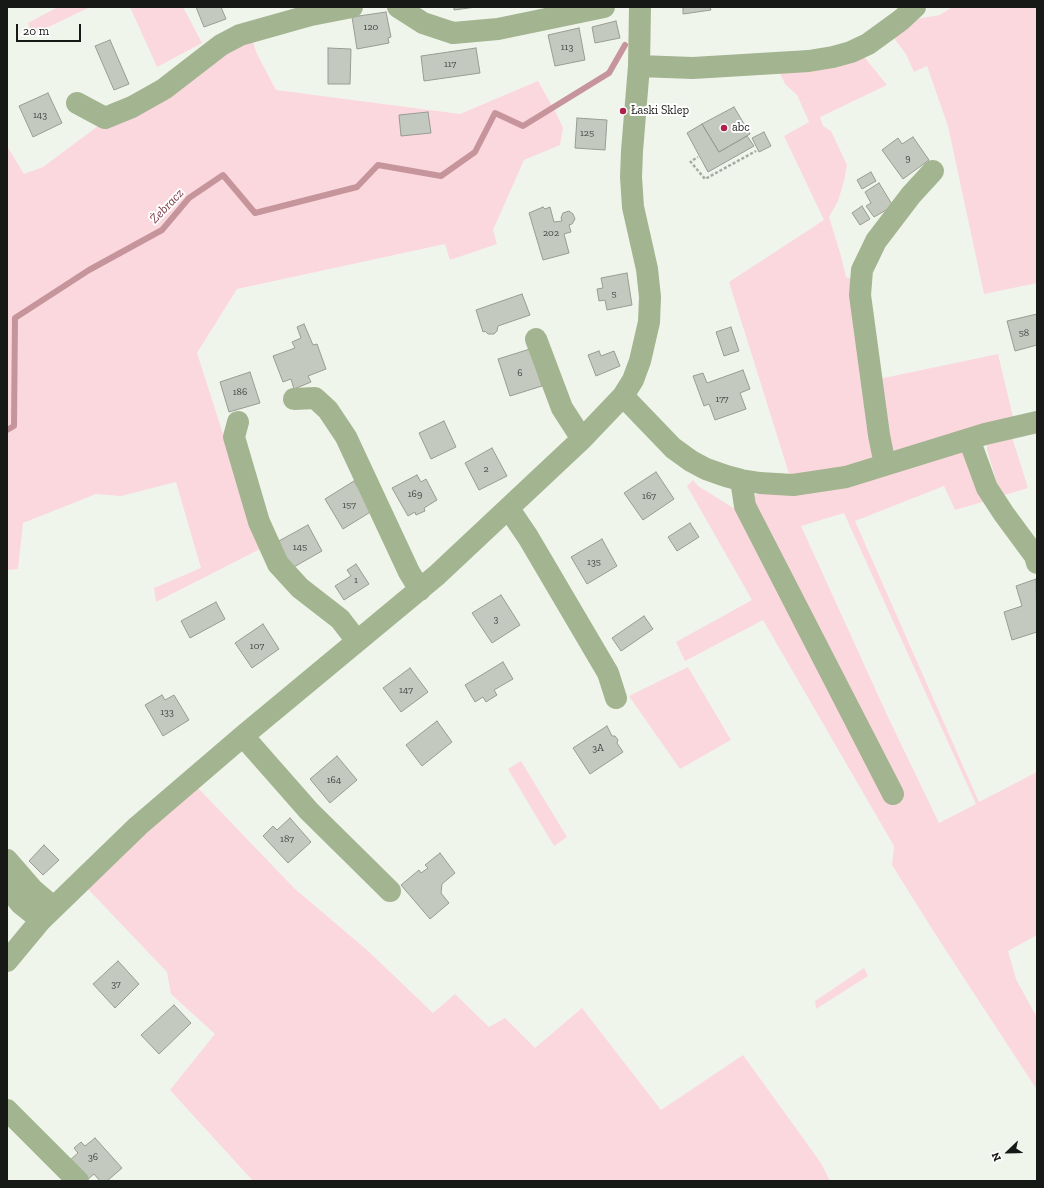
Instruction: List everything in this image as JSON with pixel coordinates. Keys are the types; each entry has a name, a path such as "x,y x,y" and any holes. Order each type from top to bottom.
{"street":[{"path":"77,103 105,118 132,107 164,89 221,45 240,35 311,15 352,7"},
{"path":"410,11 423,23 453,33 498,29 604,7"},
{"path":"7,961 47,914 138,826 242,736 420,590 582,439 623,396 633,380 640,361 649,322 650,297 647,269 633,207 631,177 639,66 640,7"},
{"path":"639,66 693,68 809,61 833,57 851,52 868,44 896,24 915,7"},
{"path":"885,465 879,435 860,295 862,270 876,241 911,195 933,172"},
{"path":"536,339 562,408 582,439"},
{"path":"623,396 673,448 691,460 706,469 741,480 760,483 793,485 846,477 969,440 1037,422"},
{"path":"294,399 315,398 328,410 346,437 420,590"},
{"path":"238,422 234,437 259,522 278,564 300,588 340,619 357,641"},
{"path":"969,440 987,488 1035,556 1037,563"},
{"path":"741,480 745,506 894,794"},
{"path":"508,509 528,537 608,673 616,698"},
{"path":"242,736 309,811 390,890"},
{"path":"7,860 33,890 47,914"},
{"path":"7,887 21,904 47,914"},
{"path":"7,1110 78,1181"}],"path":[{"path":"698,157 692,160 705,179 756,151"}],"shaded area":[{"path":"58,7 90,7 32,35 28,23"},
{"path":"130,7 183,7 202,43 157,67"},
{"path":"952,7 1037,7 1037,283 984,294 948,126 927,66 914,72 906,54 893,37 916,19 940,15"},
{"path":"251,36 257,54 276,90 460,114 538,81 563,128 560,145 524,160 493,230 497,244 450,260 445,244 237,289 197,353 234,468 262,548 156,602 154,588 201,568 176,482 121,496 96,494 23,523 18,569 9,570 7,569 7,146 24,174 43,167 102,123"},
{"path":"861,53 887,85 820,117 823,126 831,131 847,165 838,201 829,217 846,277 853,279 871,424 872,457 866,464 790,477 729,282 824,220 784,136 809,122 797,95 785,84 777,67"},
{"path":"998,354 1013,417 891,456 879,379"},
{"path":"1011,434 1028,488 1001,496 987,450 987,444"},
{"path":"965,451 986,501 955,510 944,486 855,521 979,802 1037,772 1037,935 1008,951 1016,979 1037,1018 1037,1090 892,865 894,846 763,620 685,661 676,642 752,600 687,486 693,480 698,486 735,509 752,496 760,493","holes":["844,513 976,804 939,823 888,717 801,526"]},
{"path":"688,667 731,740 680,769 629,696"},
{"path":"521,761 567,837 554,846 508,769"},
{"path":"198,788 294,888 367,950 433,1013 455,994 489,1027 505,1018 535,1048 582,1008 661,1110 743,1055 821,1163 830,1181 253,1181 170,1090 215,1034 171,994 167,972 87,888 133,843"},
{"path":"864,968 868,976 816,1009 815,1001"}],"building":[{"path":"196,7 221,7 226,19 204,27"},
{"path":"454,7 476,7 454,10"},
{"path":"683,7 710,7 711,10 683,14"},
{"path":"386,12 391,37 388,38 389,43 357,49 352,17"},
{"path":"616,21 620,38 595,43 592,27"},
{"path":"579,28 585,60 555,66 548,35"},
{"path":"110,40 129,84 114,90 95,46"},
{"path":"328,48 351,49 350,84 328,84"},
{"path":"476,48 480,73 424,81 421,56"},
{"path":"48,93 62,123 33,137 19,106"},
{"path":"734,107 750,134 719,152 702,124"},
{"path":"428,112 431,133 401,136 399,115"},
{"path":"577,118 607,120 605,150 575,148"},
{"path":"702,124 719,152 747,136 754,146 708,172 687,133"},
{"path":"764,132 771,146 759,152 752,138"},
{"path":"913,137 929,160 903,179 882,150 898,138 902,144"},
{"path":"871,172 876,181 862,189 857,180"},
{"path":"879,183 893,206 874,217 866,206 871,203 865,192"},
{"path":"862,206 870,219 860,225 852,213"},
{"path":"543,207 545,209 550,207 554,222 562,221 561,218 563,213 569,211 573,214 575,219 572,224 569,225 571,232 564,234 569,253 543,260 529,213"},
{"path":"627,273 632,305 607,310 605,300 599,301 597,289 603,288 601,278"},
{"path":"522,294 530,315 498,326 497,331 494,334 488,334 485,331 483,332 476,310"},
{"path":"1037,314 1037,345 1015,351 1007,321"},
{"path":"304,324 313,345 317,344 326,369 308,376 311,382 294,389 291,379 283,382 273,356 295,348 292,342 301,338 297,327"},
{"path":"731,327 739,351 724,356 716,332"},
{"path":"530,349 542,386 510,396 498,359"},
{"path":"599,351 601,356 614,351 620,366 596,376 588,355"},
{"path":"743,370 750,389 740,393 746,409 715,420 709,404 704,406 693,376 703,373 707,383"},
{"path":"250,372 260,403 229,412 220,382"},
{"path":"444,421 456,447 431,459 419,433"},
{"path":"492,448 507,476 479,490 465,463"},
{"path":"656,472 674,499 643,520 624,493"},
{"path":"417,475 421,482 426,479 437,500 424,508 425,511 416,515 415,512 408,516 392,488"},
{"path":"354,481 372,511 343,529 325,499"},
{"path":"690,523 699,537 677,551 668,537"},
{"path":"308,525 322,551 292,568 277,542"},
{"path":"602,539 617,566 587,584 571,557"},
{"path":"356,564 369,584 344,600 335,586 351,576 347,570"},
{"path":"1036,579 1037,632 1012,640 1004,612 1022,606 1016,586"},
{"path":"501,595 520,625 492,643 472,613"},
{"path":"216,602 225,619 190,638 181,621"},
{"path":"644,616 653,629 621,651 612,638"},
{"path":"263,624 279,649 252,668 235,643"},
{"path":"503,662 513,679 494,690 497,695 486,702 483,697 475,702 465,685"},
{"path":"410,668 428,692 401,712 383,688"},
{"path":"162,695 165,700 174,695 189,720 163,736 145,705"},
{"path":"437,721 452,742 422,766 406,745"},
{"path":"607,726 612,736 615,736 618,740 617,743 623,752 590,774 573,748"},
{"path":"337,756 357,780 330,803 310,779"},
{"path":"290,818 311,842 288,863 263,836 273,826 277,830"},
{"path":"44,845 59,860 43,875 29,861"},
{"path":"440,853 455,873 442,884 441,893 449,903 430,919 401,885 419,870 421,873 428,868 425,865"},
{"path":"118,961 139,984 115,1008 93,984"},
{"path":"174,1005 191,1023 159,1054 141,1035"},
{"path":"95,1138 122,1168 107,1181 100,1181 94,1174 87,1180 69,1161 78,1153 74,1148 81,1142 85,1146"}],"waterway":[{"name":"Żebracz","path":"7,430 14,426 15,318 89,270 162,230 189,198 223,175 255,213 357,187 378,165 441,176 475,152 495,113 523,126 609,73 625,45"}],"place":[{"name":"Łaski Sklep","path":"623,111"},
{"name":"abc","path":"724,128"}]}
